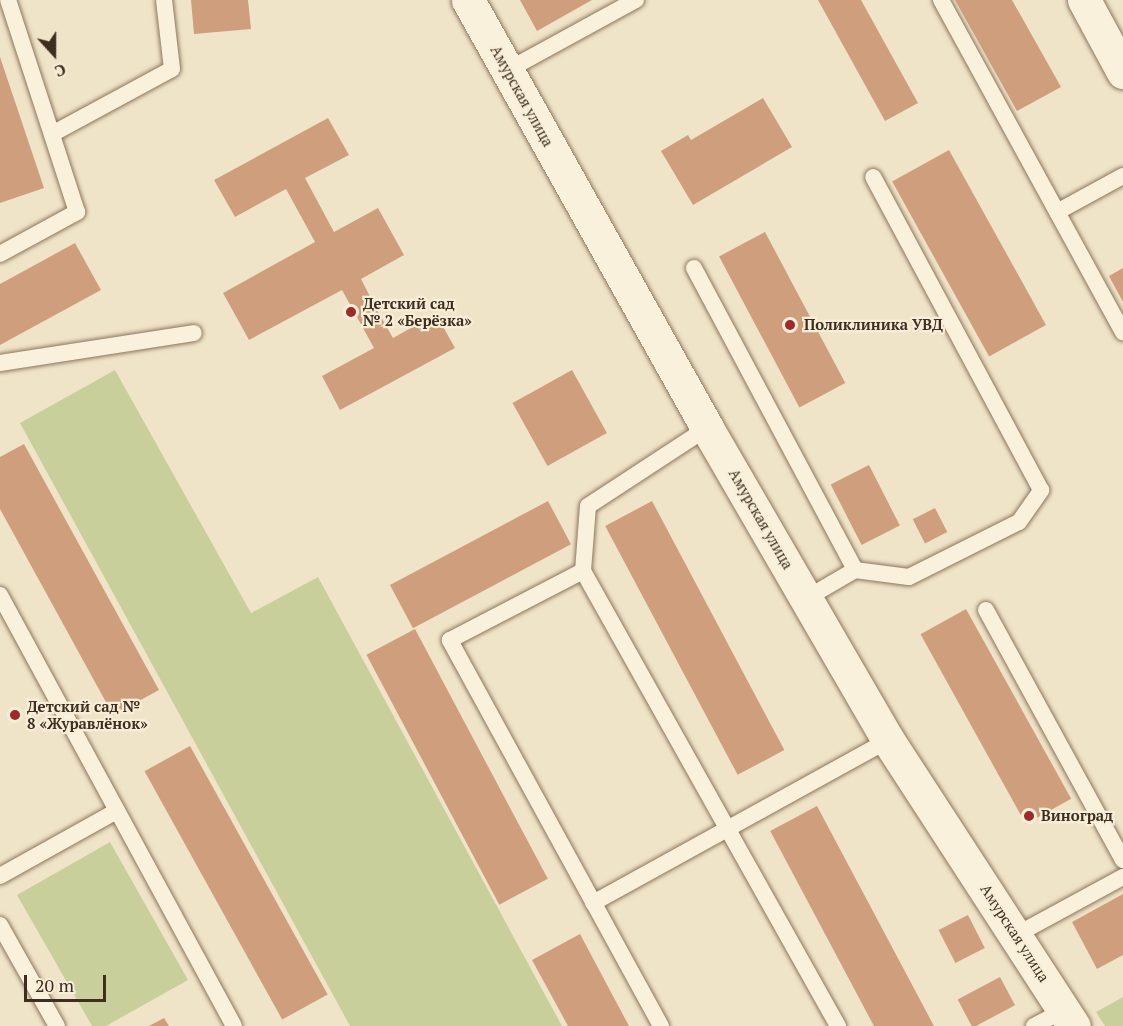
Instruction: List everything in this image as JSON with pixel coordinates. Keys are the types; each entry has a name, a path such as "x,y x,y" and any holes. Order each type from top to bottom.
{"street":[{"name":"Амурская улица","path":"468,0 707,428 888,740 1069,1018"},
{"path":"1084,0 1123,72"}],"lane":[{"path":"0,254 77,212 8,0"},
{"path":"52,134 172,69 164,0"},
{"path":"508,70 636,0"},
{"path":"941,0 1123,333"},
{"path":"1057,212 1123,176"},
{"path":"807,598 855,570 909,577 1019,522 1041,490 873,177"},
{"path":"694,268 855,570"},
{"path":"0,363 194,333"},
{"path":"707,428 588,506 583,571 838,1026"},
{"path":"583,571 450,640 661,1026"},
{"path":"0,595 234,1026"},
{"path":"987,610 1123,860"},
{"path":"593,903 888,740"},
{"path":"0,876 117,811"},
{"path":"1016,935 1123,877"},
{"path":"0,926 57,1026"},
{"path":"1034,1026 1069,1018"}],"green space":[{"path":"115,370 251,613 318,577 562,1026 350,1026 20,423"},
{"path":"110,842 188,980 106,1026 92,1026 17,895"},
{"path":"1123,997 1123,1026 1105,1026 1096,1012"}],"building":[{"path":"191,0 248,0 251,29 194,34"},
{"path":"520,0 592,0 537,31"},
{"path":"818,0 861,0 918,103 885,121"},
{"path":"955,0 1012,0 1061,87 1017,111"},
{"path":"0,57 44,188 0,203"},
{"path":"763,98 792,147 693,205 661,151 688,135 691,140"},
{"path":"328,118 349,155 305,178 334,232 378,208 404,255 361,279 377,310 393,338 436,314 455,348 340,410 322,376 374,348 342,290 249,340 223,293 315,242 286,189 235,217 214,180"},
{"path":"949,150 1046,325 989,356 892,182"},
{"path":"765,232 845,383 799,407 719,256"},
{"path":"75,243 101,290 0,345 0,284"},
{"path":"1123,268 1123,302 1109,276"},
{"path":"572,370 607,433 547,466 513,403"},
{"path":"24,444 159,690 113,715 0,509 0,457"},
{"path":"869,465 900,526 862,545 831,485"},
{"path":"548,501 571,544 413,628 390,585"},
{"path":"652,501 784,750 738,775 605,526"},
{"path":"935,508 947,532 925,543 913,519"},
{"path":"966,609 1071,799 1026,824 921,634"},
{"path":"415,629 548,879 499,905 366,655"},
{"path":"190,746 328,994 282,1020 145,771"},
{"path":"817,806 934,1026 874,1026 770,831"},
{"path":"1123,894 1123,955 1097,969 1072,922"},
{"path":"968,915 985,948 955,963 939,930"},
{"path":"580,934 629,1026 568,1026 532,960"},
{"path":"1000,977 1015,1005 976,1026 972,1026 958,1000"},
{"path":"164,1018 169,1026 149,1026"}],"place":[{"name":"Детский сад № 2 «Берёзка»","path":"351,312"},
{"name":"Поликлиника УВД","path":"790,325"},
{"name":"Детский сад № 8 «Журавлёнок»","path":"15,715"},
{"name":"Виноград","path":"1029,816"}]}
